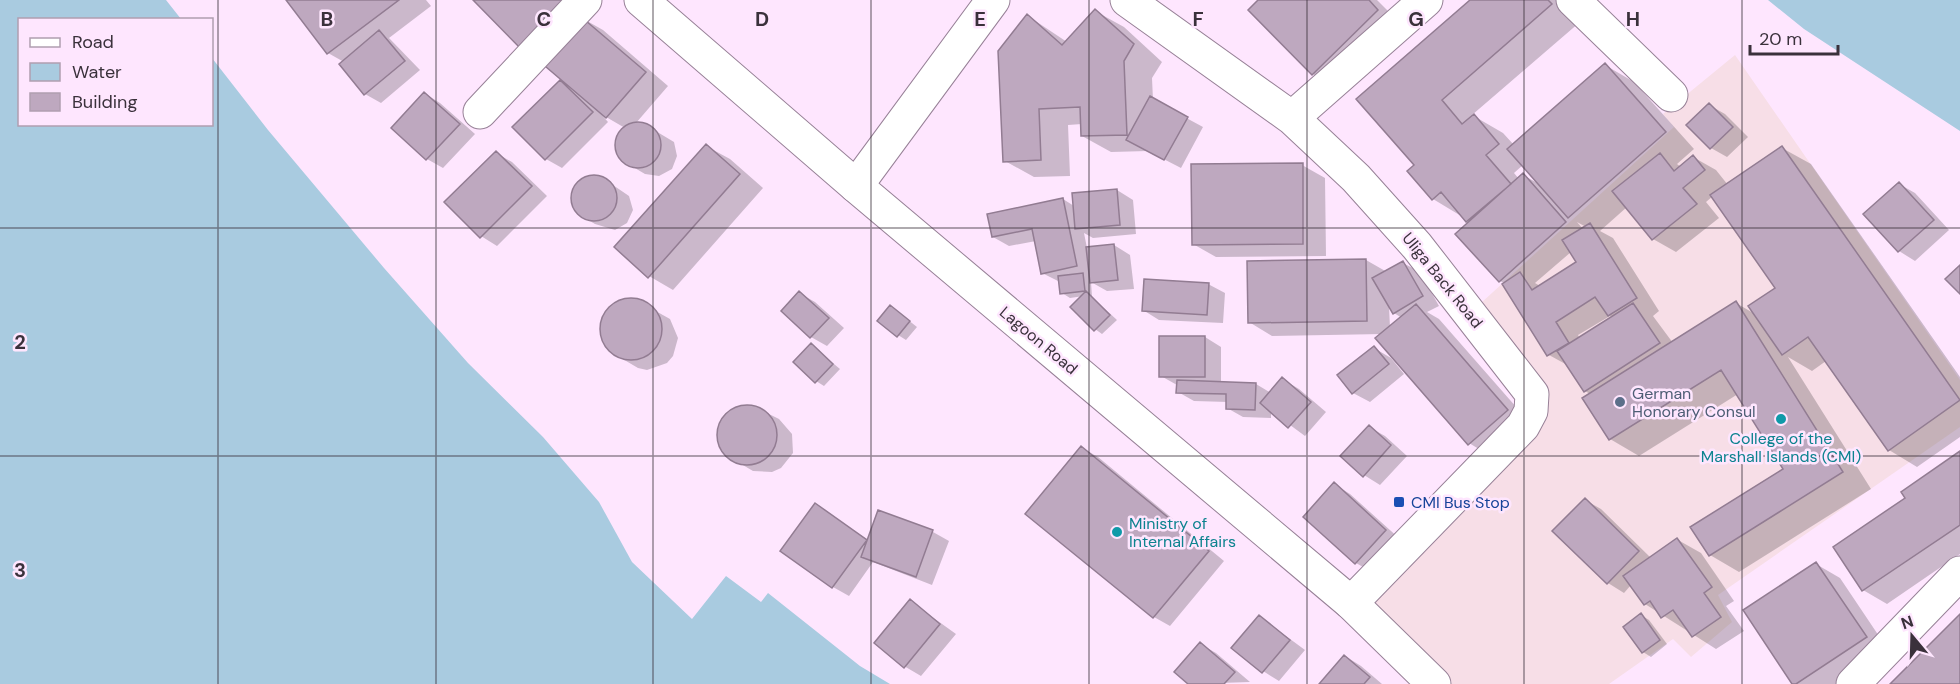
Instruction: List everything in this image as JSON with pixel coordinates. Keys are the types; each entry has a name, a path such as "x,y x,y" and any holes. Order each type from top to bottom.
{"street":[{"path":"480,112 585,0"},
{"name":"Lagoon Road","path":"641,0 856,186 1351,603 1434,684"},
{"path":"856,186 993,0"},
{"name":"Uliga Back Road","path":"1127,0 1292,118 1356,178 1417,246 1532,394 1531,411 1523,426 1351,603"},
{"path":"1292,118 1426,0"},
{"path":"1573,0 1671,95"},
{"path":"1853,684 1960,573"}],"shaded area":[{"path":"1735,55 1960,380 1960,427 1718,595 1732,622 1691,657 1673,639 1609,684 1434,684 1351,603 1528,419 1470,313 1674,127 1663,114"}],"water":[{"path":"0,0 166,0 180,18 18,18 18,126 213,126 213,59 268,130 384,268 468,363 543,437 599,502 632,562 692,619 726,576 761,602 768,593 860,666 890,684 0,684"},
{"path":"1768,0 1960,0 1960,131 1804,29"}],"building":[{"path":"286,0 399,0 327,54"},
{"path":"473,0 567,0 521,49"},
{"path":"1258,0 1369,0 1378,10 1312,75 1248,10"},
{"path":"1470,0 1548,0 1552,4 1442,100 1462,124 1474,114 1499,144 1486,155 1511,184 1466,222 1441,192 1432,200 1407,171 1414,165 1356,99"},
{"path":"1095,9 1134,44 1124,61 1127,135 1081,136 1080,107 1039,109 1041,160 1003,162 998,51 1027,14 1062,45"},
{"path":"579,15 646,72 606,118 539,61"},
{"path":"379,30 405,61 364,95 339,64"},
{"path":"1605,63 1666,132 1568,218 1507,149"},
{"path":"560,80 593,112 545,160 512,127"},
{"path":"424,92 460,124 426,160 391,128"},
{"path":"1150,96 1188,117 1164,160 1126,140"},
{"path":"1709,103 1733,127 1710,149 1686,125"},
{"path":"638,122 654,129 661,145 654,161 638,168 622,161 615,145 622,129"},
{"path":"706,144 740,174 648,278 614,247"},
{"path":"1782,146 1960,400 1888,451 1808,337 1782,355 1748,306 1775,288 1710,195"},
{"path":"496,151 532,186 480,238 444,202"},
{"path":"1660,153 1674,171 1693,155 1705,170 1683,188 1697,204 1652,240 1612,191"},
{"path":"1303,163 1303,244 1192,245 1191,164"},
{"path":"1523,173 1566,222 1499,282 1455,234"},
{"path":"594,175 610,182 617,198 610,214 594,221 578,214 571,198 578,182"},
{"path":"1899,182 1934,220 1898,252 1863,214"},
{"path":"1117,189 1120,225 1075,229 1072,193"},
{"path":"1063,198 1077,266 1041,274 1032,229 992,237 987,214"},
{"path":"1590,223 1637,298 1608,316 1595,297 1556,322 1569,343 1547,356 1502,284 1520,272 1532,290 1576,262 1562,240"},
{"path":"1114,244 1118,280 1090,283 1086,247"},
{"path":"1366,259 1367,321 1248,323 1247,261"},
{"path":"1403,261 1423,296 1393,314 1372,278"},
{"path":"1960,265 1960,294 1945,279"},
{"path":"1083,273 1085,291 1060,294 1058,276"},
{"path":"1144,279 1209,283 1207,315 1142,311"},
{"path":"799,291 829,318 810,338 781,311"},
{"path":"1086,291 1110,315 1094,331 1070,307"},
{"path":"625,298 637,298 653,307 660,317 662,329 660,341 653,351 637,360 625,360 614,355 605,346 600,335 600,323 605,312 614,303"},
{"name":"College of the Marshall Islands (CMI)","path":"1736,301 1843,472 1709,556 1690,527 1783,469 1721,370 1609,440 1582,398"},
{"path":"1633,303 1660,343 1584,392 1557,351"},
{"path":"1416,304 1508,410 1468,445 1375,338"},
{"path":"890,305 910,321 897,337 877,321"},
{"path":"1159,336 1205,336 1205,377 1159,377"},
{"path":"811,343 833,364 815,383 793,362"},
{"path":"1374,346 1389,364 1352,394 1337,375"},
{"path":"1282,377 1311,402 1288,428 1260,403"},
{"path":"1177,380 1256,383 1255,410 1226,409 1226,394 1176,393"},
{"path":"741,405 753,405 764,410 772,418 777,435 775,447 764,460 753,465 741,465 730,460 722,452 717,441 717,429 722,418 730,410"},
{"path":"1369,425 1391,445 1363,477 1340,456"},
{"name":"Ministry of Internal Affairs","path":"1081,446 1209,551 1153,618 1025,514"},
{"path":"1960,451 1960,525 1862,591 1833,547 1905,498 1901,492"},
{"path":"1334,482 1386,530 1355,564 1303,517"},
{"path":"1585,498 1639,551 1607,584 1552,531"},
{"path":"815,503 867,540 832,588 780,551"},
{"path":"878,510 933,530 916,577 861,557"},
{"path":"1677,538 1712,587 1704,593 1721,617 1692,637 1673,610 1661,618 1650,601 1644,605 1623,576"},
{"path":"1816,562 1867,637 1796,684 1792,684 1743,610"},
{"path":"910,599 940,624 904,668 874,643"},
{"path":"1641,613 1660,640 1642,653 1623,627"},
{"path":"1960,614 1960,684 1890,684"},
{"path":"1259,615 1290,640 1262,673 1231,648"},
{"path":"1200,642 1235,672 1224,684 1188,684 1174,672"},
{"path":"1344,655 1370,677 1364,684 1319,684"}],"place":[{"name":"German Honorary Consul","path":"1620,402"},
{"name":"College of the Marshall Islands (CMI)","path":"1781,419"},
{"name":"CMI Bus Stop","path":"1399,502"},
{"name":"Ministry of Internal Affairs","path":"1117,532"}]}
